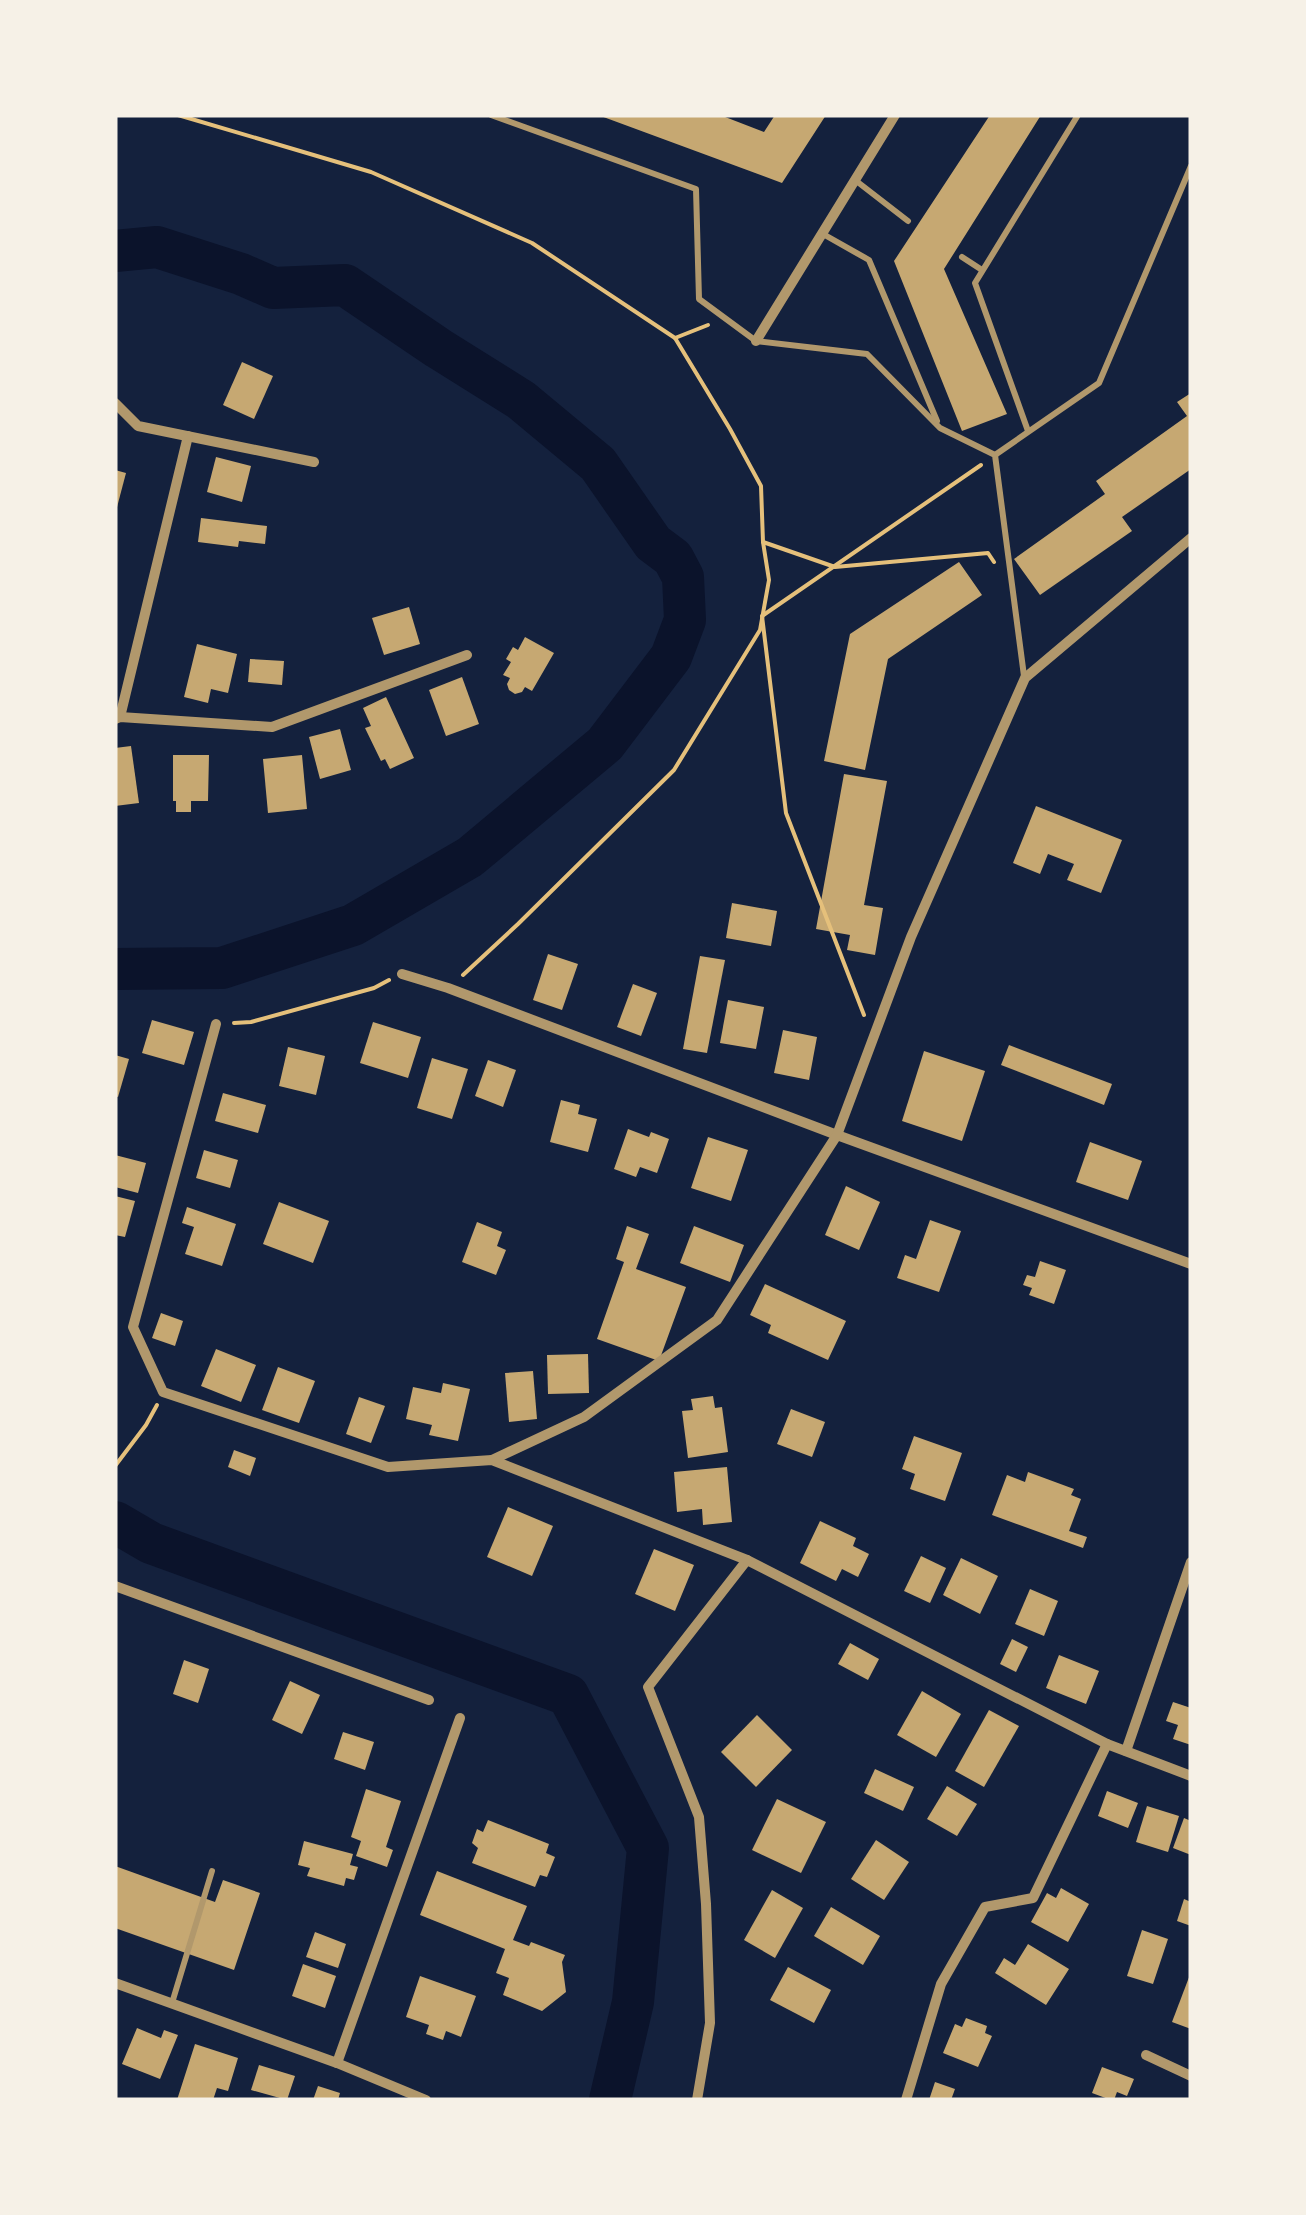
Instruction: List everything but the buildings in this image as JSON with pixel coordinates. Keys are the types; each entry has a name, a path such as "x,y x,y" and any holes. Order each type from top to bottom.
{"street":[{"path":"756,341 896,115"},
{"path":"115,402 138,426 314,462"},
{"path":"188,436 117,718 272,727 467,655"},
{"path":"216,1024 133,1327 163,1392 388,1467 492,1460 584,1418 717,1320 837,1134 910,937 1024,678 1191,538"},
{"path":"402,974 1191,1264"},
{"path":"492,1460 747,1560 1108,1744 1191,1776"},
{"path":"697,2100 710,2023 699,1817 648,1687 747,1560"},
{"path":"1126,1751 1191,1562"},
{"path":"115,1586 429,1700"},
{"path":"337,2063 460,1718"},
{"path":"906,2100 941,1984 985,1907 1033,1898 1108,1744"},
{"path":"115,1983 337,2063 426,2100"},
{"path":"1146,2054 1191,2076"}],"lane":[{"path":"491,115 696,189 699,299 756,341 867,354 940,428 995,455"},
{"path":"1028,432 974,283 1078,115"},
{"path":"995,455 1098,383 1191,166"},
{"path":"855,180 908,221"},
{"path":"822,233 870,260 940,428"},
{"path":"962,257 982,270"},
{"path":"995,455 1024,678"},
{"path":"172,2004 212,1871"}],"path":[{"path":"178,115 371,172 532,243 675,338 760,486 769,580 760,630 674,770 448,988"},
{"path":"675,338 725,318"},
{"path":"762,616 995,455"},
{"path":"763,542 836,566 988,553 1012,588"},
{"path":"762,616 786,814 873,1038"},
{"path":"216,1024 252,1022 374,988 402,974"},
{"path":"115,1466 146,1425"}],"waterway":[{"path":"115,251 157,247 273,288 345,285 521,400 598,464 653,543 673,558 683,577 685,620 671,657 605,744 470,857 353,925 222,968 115,969"},
{"path":"115,1522 151,1543 568,1695 648,1848 633,2002 610,2100"}]}
